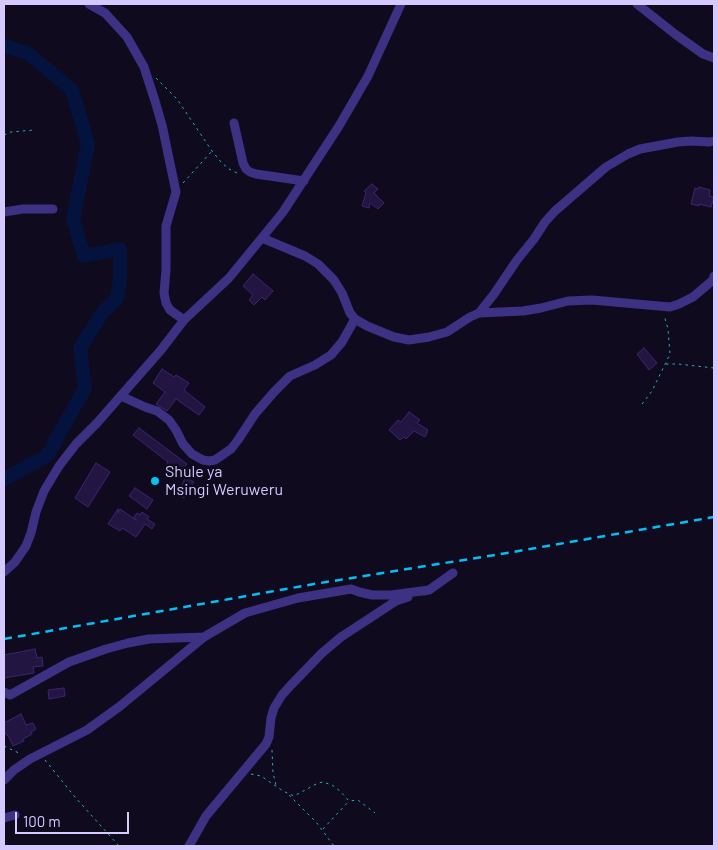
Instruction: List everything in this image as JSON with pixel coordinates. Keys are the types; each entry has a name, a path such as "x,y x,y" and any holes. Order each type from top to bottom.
{"street":[{"path":"89,4 105,13 127,37 144,67 162,125 176,192 166,226 164,293 170,310 184,320"},
{"path":"4,572 15,562 26,546 44,491 59,466 76,444 121,396 184,320 228,278 284,212 339,126 368,76 401,4"},
{"path":"637,4 703,54 714,58"},
{"path":"234,124 246,169 256,174 304,181"},
{"path":"479,313 545,222 606,167 640,149 678,142 714,141"},
{"path":"4,212 23,209 53,209"},
{"path":"262,238 306,256 318,264 334,280 342,293 350,313 355,319 394,337 409,340 430,338 447,332 479,313 523,311 568,301 592,300 670,306 693,297 713,280 714,276"},
{"path":"121,396 157,411 169,420 183,444 192,454 203,460 215,460 231,449 255,414 290,376 315,365 342,342 355,319"},
{"path":"189,846 206,816 266,744 274,708 282,695 322,652 341,637 396,601 429,590 452,573"},
{"path":"4,780 30,759 87,730 119,707 204,637 245,613 298,598 352,589 372,595 391,595 429,590"},
{"path":"4,692 10,695 69,662 121,645 149,639 204,637"},
{"path":"4,818 15,815"}],"path":[{"path":"156,78 177,99 212,150 229,169 238,174 256,174"},
{"path":"4,135 11,132 34,130"},
{"path":"176,192 212,150"},
{"path":"642,404 652,392 670,354 670,344 664,316 665,311 670,306"},
{"path":"666,364 714,368"},
{"path":"269,737 276,786"},
{"path":"4,746 30,759"},
{"path":"40,754 118,846"},
{"path":"243,772 261,776 289,795 322,830 334,846"},
{"path":"289,795 294,796 323,782 332,785 349,800 358,800 375,813"},
{"path":"322,830 349,800"}],"building":[{"path":"372,184 378,189 374,193 384,203 378,209 370,203 369,208 362,206 366,193 364,191"},
{"path":"699,187 710,190 709,196 714,197 711,207 691,204 695,188 699,189"},
{"path":"253,274 273,291 265,300 262,297 254,305 249,300 253,295 243,286"},
{"path":"644,348 657,363 649,370 637,354"},
{"path":"162,369 174,377 176,375 189,383 184,390 205,407 199,415 176,399 167,411 156,404 165,392 153,383"},
{"path":"409,412 420,420 417,423 428,430 425,437 414,431 406,439 404,437 400,440 389,430 398,420 401,422"},
{"path":"139,428 187,464 180,473 133,435"},
{"path":"96,463 110,472 88,507 75,498"},
{"path":"186,477 194,482 184,498 177,493"},
{"path":"135,488 153,500 147,509 129,496"},
{"path":"118,509 118,513 120,509 136,520 134,517 137,513 140,515 142,512 149,517 147,519 155,524 152,529 145,524 136,537 122,528 120,531 108,524"},
{"path":"35,649 37,658 42,657 43,666 33,667 34,673 4,678 4,655"},
{"path":"64,688 65,696 49,699 48,690"},
{"path":"21,714 26,725 33,723 36,729 31,732 32,734 23,739 24,741 13,746 9,737 4,732 4,723"}],"waterway":[{"path":"4,46 28,53 72,90 88,144 73,219 84,256 120,249 120,280 117,298 103,312 80,348 85,388 47,456 4,479"}],"railway":[{"path":"4,639 314,584 714,517"}],"place":[{"name":"Shule ya Msingi Weruweru","path":"155,481"}]}
